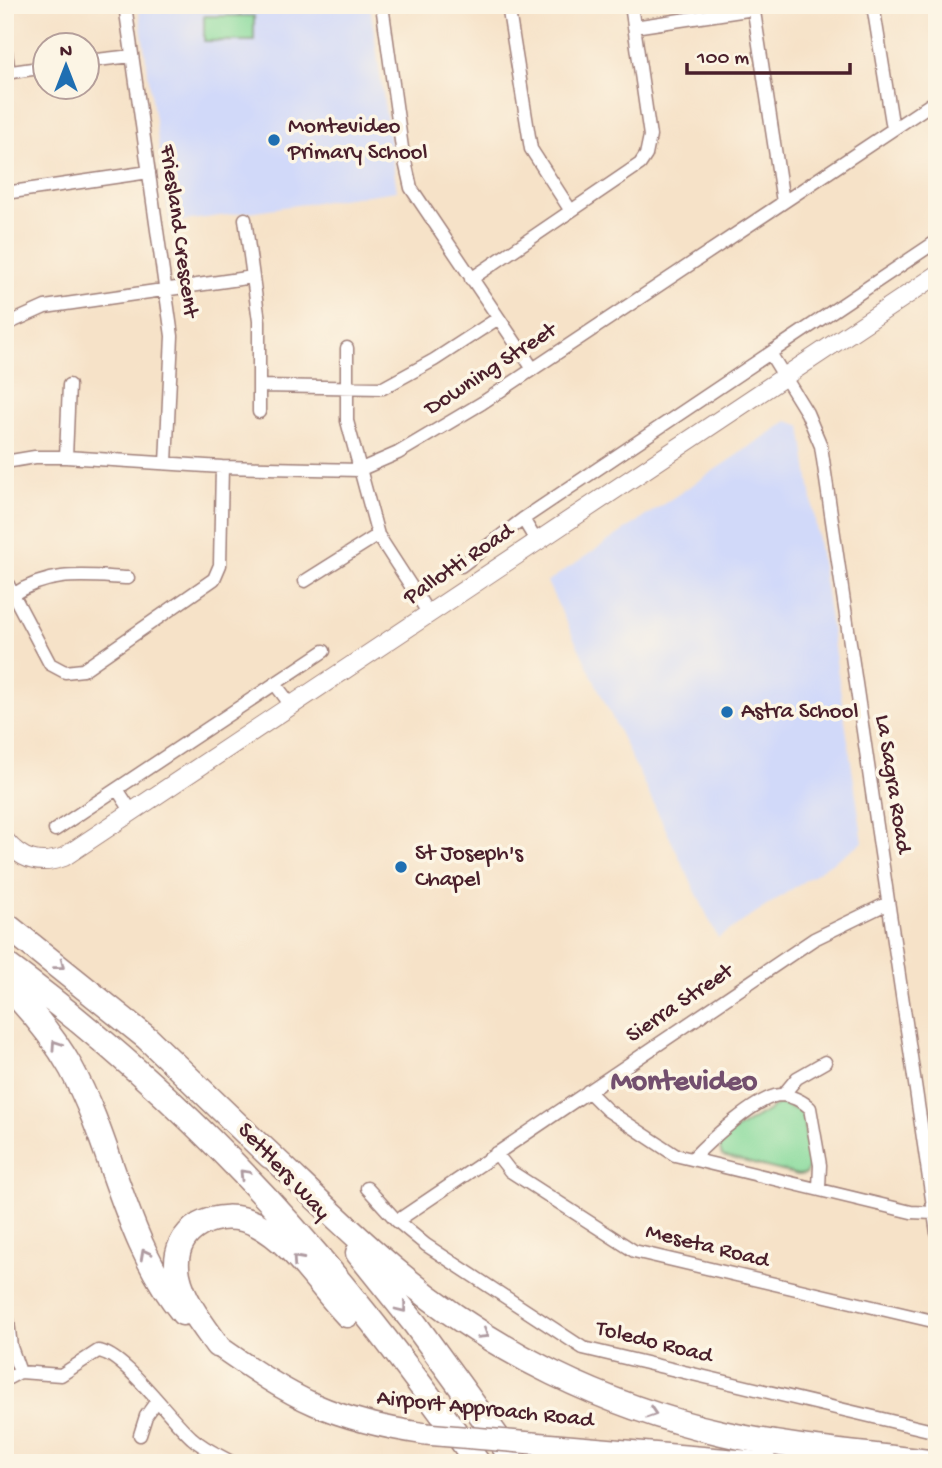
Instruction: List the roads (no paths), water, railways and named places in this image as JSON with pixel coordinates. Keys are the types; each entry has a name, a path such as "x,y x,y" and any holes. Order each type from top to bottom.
{"highway":[{"name":"Settlers Way","path":"5,924 132,1025 261,1146 385,1286 516,1463"},
{"name":"Settlers Way","path":"5,964 136,1071 241,1172 350,1294 478,1463"},
{"path":"5,984 27,1006 71,1068 140,1244 156,1274 197,1330 217,1345"},
{"path":"261,1146 376,1254 425,1294 490,1338 566,1379 647,1412 738,1436 937,1463"},
{"path":"217,1345 184,1291 178,1274 178,1256 184,1240 196,1225 219,1216 237,1217 257,1224 282,1243 444,1417"}],"main road":[{"name":"Airport Approach Road","path":"217,1345 267,1380 313,1405 351,1420 426,1434 767,1463"}],"street":[{"name":"Friesland Crescent","path":"125,5 172,336 166,463"},
{"path":"382,5 402,148 411,188 533,369"},
{"path":"508,5 531,149 571,211"},
{"path":"471,279 640,164 646,155 650,136 631,5"},
{"path":"873,5 893,129"},
{"path":"634,27 753,7 783,202"},
{"path":"5,46 7,73 32,69"},
{"path":"102,59 132,56"},
{"name":"Downing Street","path":"5,462 35,457 66,457 222,467 359,470 398,453 533,369 937,100"},
{"path":"5,193 149,172"},
{"path":"244,219 259,321 259,412"},
{"name":"Pallotti Road","path":"461,566 523,519 937,241"},
{"name":"Pallotti Road","path":"5,840 22,856 32,860 53,861 64,857 937,275"},
{"path":"5,325 45,307 253,276"},
{"path":"261,386 383,388 497,319"},
{"path":"347,348 346,414 378,535 429,614"},
{"name":"La Sagra Road","path":"770,353 810,421 821,446 937,1233"},
{"path":"66,457 69,385"},
{"path":"5,579 50,664 65,672 83,670 214,579 220,565 222,467"},
{"path":"523,519 537,542"},
{"path":"305,581 378,535"},
{"path":"13,594 29,584 59,575 128,578"},
{"path":"55,830 324,651"},
{"path":"275,684 291,705"},
{"path":"117,789 132,812"},
{"name":"Sierra Street","path":"397,1221 814,939 888,903"},
{"path":"783,1095 797,1078 825,1062"},
{"path":"587,1091 607,1111 664,1150 911,1212 934,1213"},
{"path":"693,1158 719,1132 768,1098 783,1095 804,1103 812,1114 820,1165 819,1188"},
{"name":"Meseta Road","path":"496,1153 510,1171 634,1251 937,1322"},
{"name":"Toledo Road","path":"367,1188 397,1221 426,1245 586,1349 937,1432"},
{"path":"5,1296 11,1347 20,1372"},
{"path":"5,1380 20,1372 61,1375 98,1351 108,1353 125,1366 194,1440 233,1463"},
{"path":"140,1435 156,1402"}],"place":[{"name":"Montevideo Primary School","path":"274,140"},
{"name":"Astra School","path":"727,712"},
{"name":"St Joseph's Chapel","path":"401,867"}],"district":[{"name":"Montevideo","path":"684,1083"}]}
